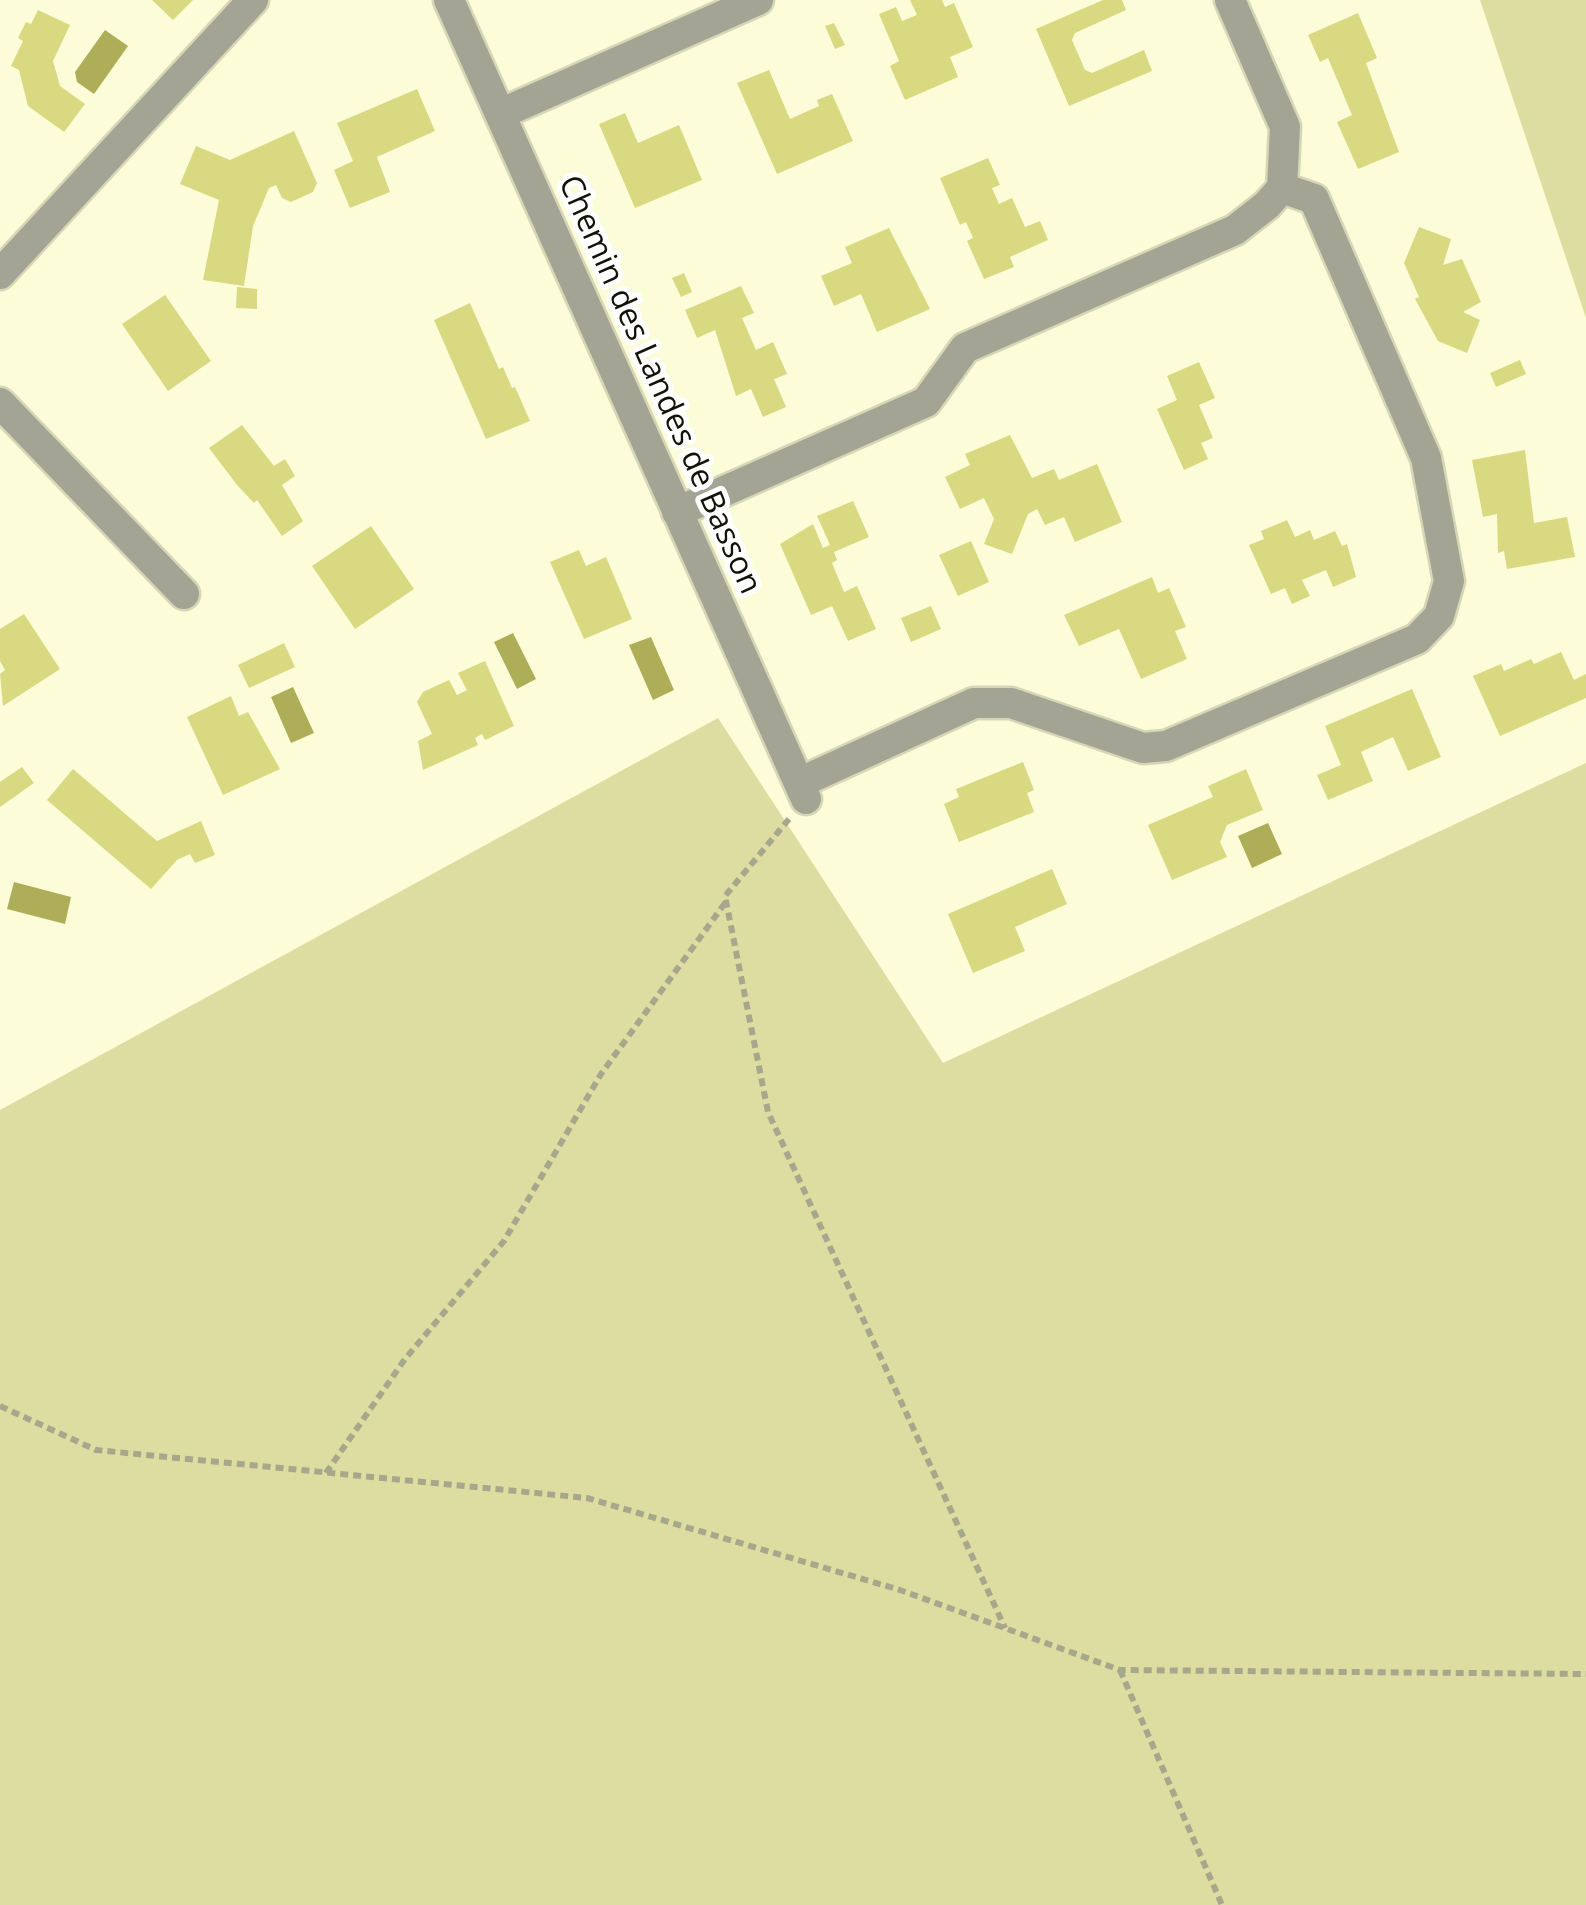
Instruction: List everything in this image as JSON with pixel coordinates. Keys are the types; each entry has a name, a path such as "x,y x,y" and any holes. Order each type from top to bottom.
{"street":[{"path":"0,274 253,0"},
{"name":"Chemin des Landes de Basson","path":"449,0 802,791"},
{"path":"500,114 758,0"},
{"path":"677,512 926,402 965,348 1236,230 1282,188 1285,126 1230,0"},
{"path":"802,791 974,703 1011,703 1143,748 1166,746 1417,639 1439,616 1449,581 1426,458 1314,199 1282,188"},
{"path":"0,403 184,594"}],"path":[{"path":"326,1473 405,1359 504,1241 601,1074 802,791"},
{"path":"726,901 768,1112 1006,1628"},
{"path":"0,1406 96,1450 588,1498 900,1590 1120,1670 1586,1674"},
{"path":"1120,1670 1222,1905"}],"green space":[{"path":"1480,0 1586,0 1586,318"},
{"path":"718,718 943,1063 1586,763 1586,1905 0,1905 0,1110"}],"shaded area":[{"path":"105,30 128,46 94,94 77,82 75,72"},
{"path":"513,633 536,679 517,689 494,642"},
{"path":"651,637 674,690 653,700 629,645"},
{"path":"293,687 314,733 291,743 271,697"},
{"path":"1268,823 1282,854 1252,868 1238,836"},
{"path":"14,882 71,897 65,924 7,909"}],"building":[{"path":"152,0 193,0 173,20"},
{"path":"910,0 942,0 945,7 954,3 973,47 950,57 958,77 905,100 890,66 899,61 879,14 896,7 902,21 917,15"},
{"path":"1103,0 1122,0 1126,10 1075,33 1072,40 1085,70 1092,73 1144,50 1152,71 1069,106 1036,29"},
{"path":"38,10 70,25 53,61 60,86 85,104 64,132 28,106 19,70 11,66 23,41 18,38"},
{"path":"1358,13 1377,58 1366,63 1399,152 1358,169 1337,122 1352,115 1328,58 1320,62 1308,35"},
{"path":"834,23 845,45 835,49 825,26"},
{"path":"769,70 790,119 819,106 817,100 832,94 853,141 777,174 737,83"},
{"path":"417,89 435,131 377,157 390,192 350,208 334,170 353,161 337,123"},
{"path":"625,113 638,143 679,125 702,180 635,208 599,124"},
{"path":"294,131 317,183 313,192 291,202 282,198 276,185 269,188 253,226 244,286 203,280 219,200 180,184 196,146 230,160"},
{"path":"988,158 1000,185 992,188 999,204 1012,198 1025,227 1040,221 1048,240 1010,257 1014,267 984,279 967,241 973,238 966,222 960,225 940,178"},
{"path":"1419,227 1451,239 1443,265 1462,259 1481,302 1463,312 1480,320 1467,353 1438,341 1415,299 1419,297 1404,263"},
{"path":"889,228 930,309 877,332 861,294 834,306 821,276 852,263 845,247"},
{"path":"684,273 692,292 681,297 672,278"},
{"path":"741,286 754,313 742,318 756,350 773,342 787,374 774,379 786,407 763,417 751,389 736,396 715,330 697,338 685,310"},
{"path":"237,287 257,289 257,309 236,308"},
{"path":"165,295 211,361 168,391 122,324"},
{"path":"470,303 499,369 503,367 512,388 515,387 530,421 486,439 434,320"},
{"path":"1520,360 1526,374 1496,387 1490,373"},
{"path":"1199,362 1215,398 1199,405 1213,438 1201,443 1208,459 1184,470 1157,409 1177,400 1167,376"},
{"path":"242,425 274,466 285,459 295,476 282,485 303,521 282,536 257,500 254,503 237,485 209,448"},
{"path":"1010,435 1032,478 1054,469 1059,480 1097,464 1122,522 1075,542 1064,517 1045,525 1037,509 1028,514 1012,554 984,544 994,519 984,498 960,509 945,477 970,465 965,454"},
{"path":"1525,450 1534,523 1567,517 1575,557 1507,569 1504,551 1498,553 1497,514 1483,517 1472,460"},
{"path":"853,501 869,537 834,552 837,560 832,563 844,592 857,586 876,629 848,641 832,606 811,615 780,544 813,524 823,548 830,545 817,516"},
{"path":"1287,520 1295,537 1310,530 1314,540 1335,531 1342,546 1347,544 1356,577 1333,587 1326,570 1302,580 1310,596 1292,604 1285,588 1271,594 1249,545 1264,539 1261,531"},
{"path":"371,526 414,589 355,629 312,566"},
{"path":"971,541 989,582 958,596 939,555"},
{"path":"579,550 586,566 606,557 632,619 584,639 550,562"},
{"path":"1152,577 1158,593 1169,588 1186,627 1175,631 1187,659 1141,679 1119,629 1079,646 1064,615"},
{"path":"931,606 941,629 911,642 901,618"},
{"path":"24,614 60,669 3,706 0,674 5,670 0,661 0,629"},
{"path":"284,643 295,667 249,688 238,665"},
{"path":"1561,652 1574,680 1586,674 1586,698 1500,736 1473,676 1501,664 1504,671 1531,659 1534,664"},
{"path":"485,661 514,726 485,740 482,734 475,738 478,745 423,770 418,741 432,734 417,702 423,692 449,680 457,695 467,690 458,673"},
{"path":"1412,689 1441,757 1408,771 1393,737 1361,752 1373,781 1328,800 1317,775 1341,765 1325,726"},
{"path":"231,696 239,716 248,712 280,769 223,795 187,717"},
{"path":"1023,762 1034,790 1027,793 1034,812 959,842 944,804 959,797 956,789"},
{"path":"22,767 34,783 0,807 0,782"},
{"path":"73,769 157,841 201,821 215,855 195,863 190,854 177,860 151,889 47,800"},
{"path":"1246,769 1263,810 1227,825 1220,842 1227,857 1172,880 1148,825 1213,797 1208,786"},
{"path":"1052,869 1067,904 1015,927 1025,951 973,973 948,914"}]}
